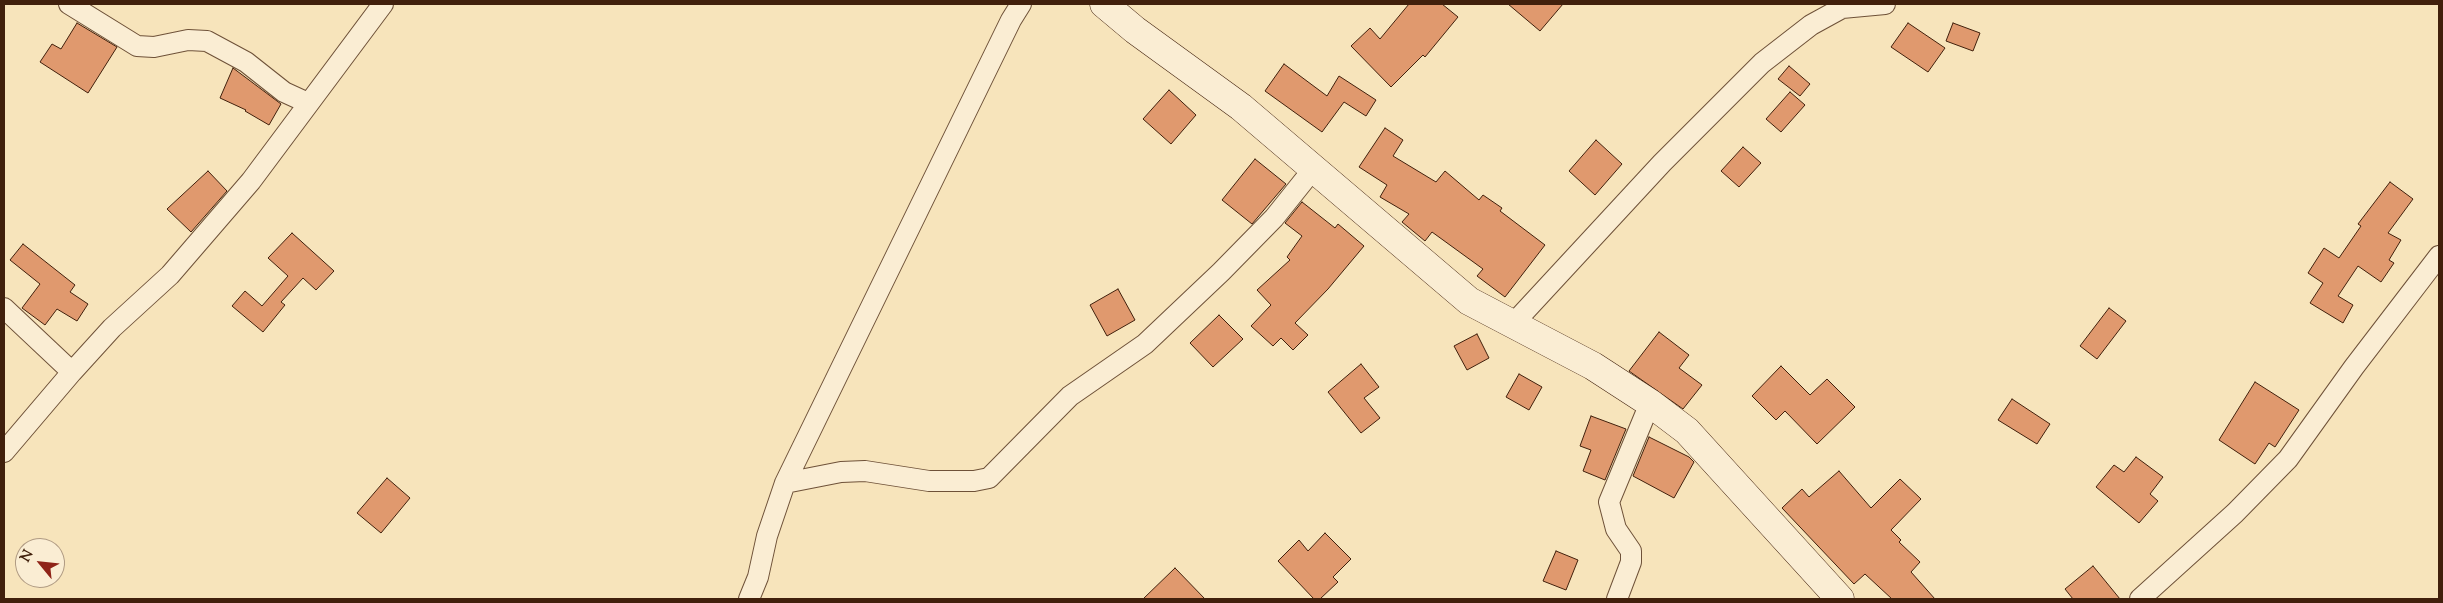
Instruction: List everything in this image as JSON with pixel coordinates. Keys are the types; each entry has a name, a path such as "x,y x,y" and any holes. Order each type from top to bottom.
{"street":[{"path":"69,4 137,46 154,47 188,40 207,41 246,62 284,92 308,103"},
{"path":"4,452 112,328 170,275 251,181 383,4"},
{"path":"749,599 758,578 767,536 785,483 1021,4"},
{"path":"1513,324 1662,163 1762,63 1811,25 1842,8 1885,4"},
{"path":"1118,8 1135,30 1241,107 1469,301 1593,366 1650,403 1687,431 1840,599"},
{"path":"785,483 841,472 865,471 929,481 974,481 989,478 1070,396 1145,344 1221,272 1274,218 1314,168"},
{"path":"2143,598 2235,513 2288,459 2354,367 2439,256"},
{"path":"4,308 72,372"},
{"path":"1618,599 1631,562 1631,551 1616,529 1609,502 1650,403"}],"building":[{"path":"1409,4 1442,4 1458,17 1425,57 1423,55 1391,87 1351,46 1370,28 1380,39"},
{"path":"1508,4 1563,4 1540,31"},
{"path":"77,23 117,47 88,93 40,62 52,44 61,49"},
{"path":"1908,23 1945,48 1928,72 1891,47"},
{"path":"1953,23 1980,33 1973,51 1946,41"},
{"path":"1284,64 1327,96 1339,76 1376,100 1366,116 1344,102 1322,132 1265,91"},
{"path":"1789,66 1810,84 1800,96 1778,79"},
{"path":"233,68 281,104 269,125 246,110 220,98"},
{"path":"1169,90 1196,115 1171,144 1143,119"},
{"path":"1790,92 1805,105 1781,132 1766,119"},
{"path":"1385,128 1403,140 1393,156 1436,182 1445,171 1479,200 1483,195 1502,208 1500,211 1545,245 1505,297 1477,276 1483,269 1432,232 1425,241 1402,222 1409,214 1380,197 1387,185 1359,167"},
{"path":"1596,140 1622,164 1595,195 1569,171"},
{"path":"1743,147 1761,163 1739,187 1721,171"},
{"path":"1255,159 1286,184 1252,224 1222,200"},
{"path":"208,171 227,191 191,232 167,209"},
{"path":"2390,182 2413,199 2388,233 2401,240 2389,260 2394,263 2381,282 2358,266 2338,296 2353,305 2343,323 2310,303 2323,283 2308,273 2324,248 2339,258 2361,226 2358,224"},
{"path":"1302,202 1335,228 1338,224 1364,246 1328,289 1295,323 1308,335 1293,350 1281,338 1273,346 1251,326 1271,305 1257,290 1290,260 1287,257 1302,236 1285,223"},
{"path":"292,233 334,271 316,290 303,278 281,302 285,305 263,332 232,306 245,291 262,306 288,276 268,258"},
{"path":"23,244 75,285 70,292 88,304 77,321 57,309 45,325 22,308 40,284 10,260"},
{"path":"1118,289 1135,320 1107,336 1090,305"},
{"path":"2109,308 2126,321 2097,359 2080,346"},
{"path":"1219,315 1243,339 1213,367 1190,343"},
{"path":"1659,332 1689,355 1679,368 1702,385 1683,409 1629,371"},
{"path":"1477,334 1489,358 1467,370 1454,346"},
{"path":"1361,364 1379,387 1364,398 1380,418 1361,433 1328,392"},
{"path":"1781,366 1810,395 1827,379 1855,407 1817,444 1785,411 1776,420 1752,396"},
{"path":"1519,374 1542,387 1529,410 1506,397"},
{"path":"2255,382 2299,410 2275,447 2269,443 2255,464 2219,440"},
{"path":"2012,399 2050,424 2037,444 1998,420"},
{"path":"1591,416 1626,429 1605,480 1583,471 1591,450 1580,446"},
{"path":"1649,437 1689,457 1694,462 1674,498 1633,476"},
{"path":"2136,457 2163,477 2150,494 2158,501 2139,523 2096,487 2114,465 2124,472"},
{"path":"1839,471 1871,508 1900,479 1921,499 1891,530 1901,540 1899,542 1920,562 1911,572 1935,599 1892,599 1865,574 1854,584 1782,508 1802,489 1809,497"},
{"path":"387,478 410,498 381,533 357,513"},
{"path":"1325,533 1351,559 1333,577 1338,582 1320,599 1314,599 1278,561 1299,540 1308,551"},
{"path":"1556,551 1578,560 1566,590 1543,581"},
{"path":"2093,566 2120,599 2073,599 2065,589"},
{"path":"1175,568 1205,599 1143,599"}]}
